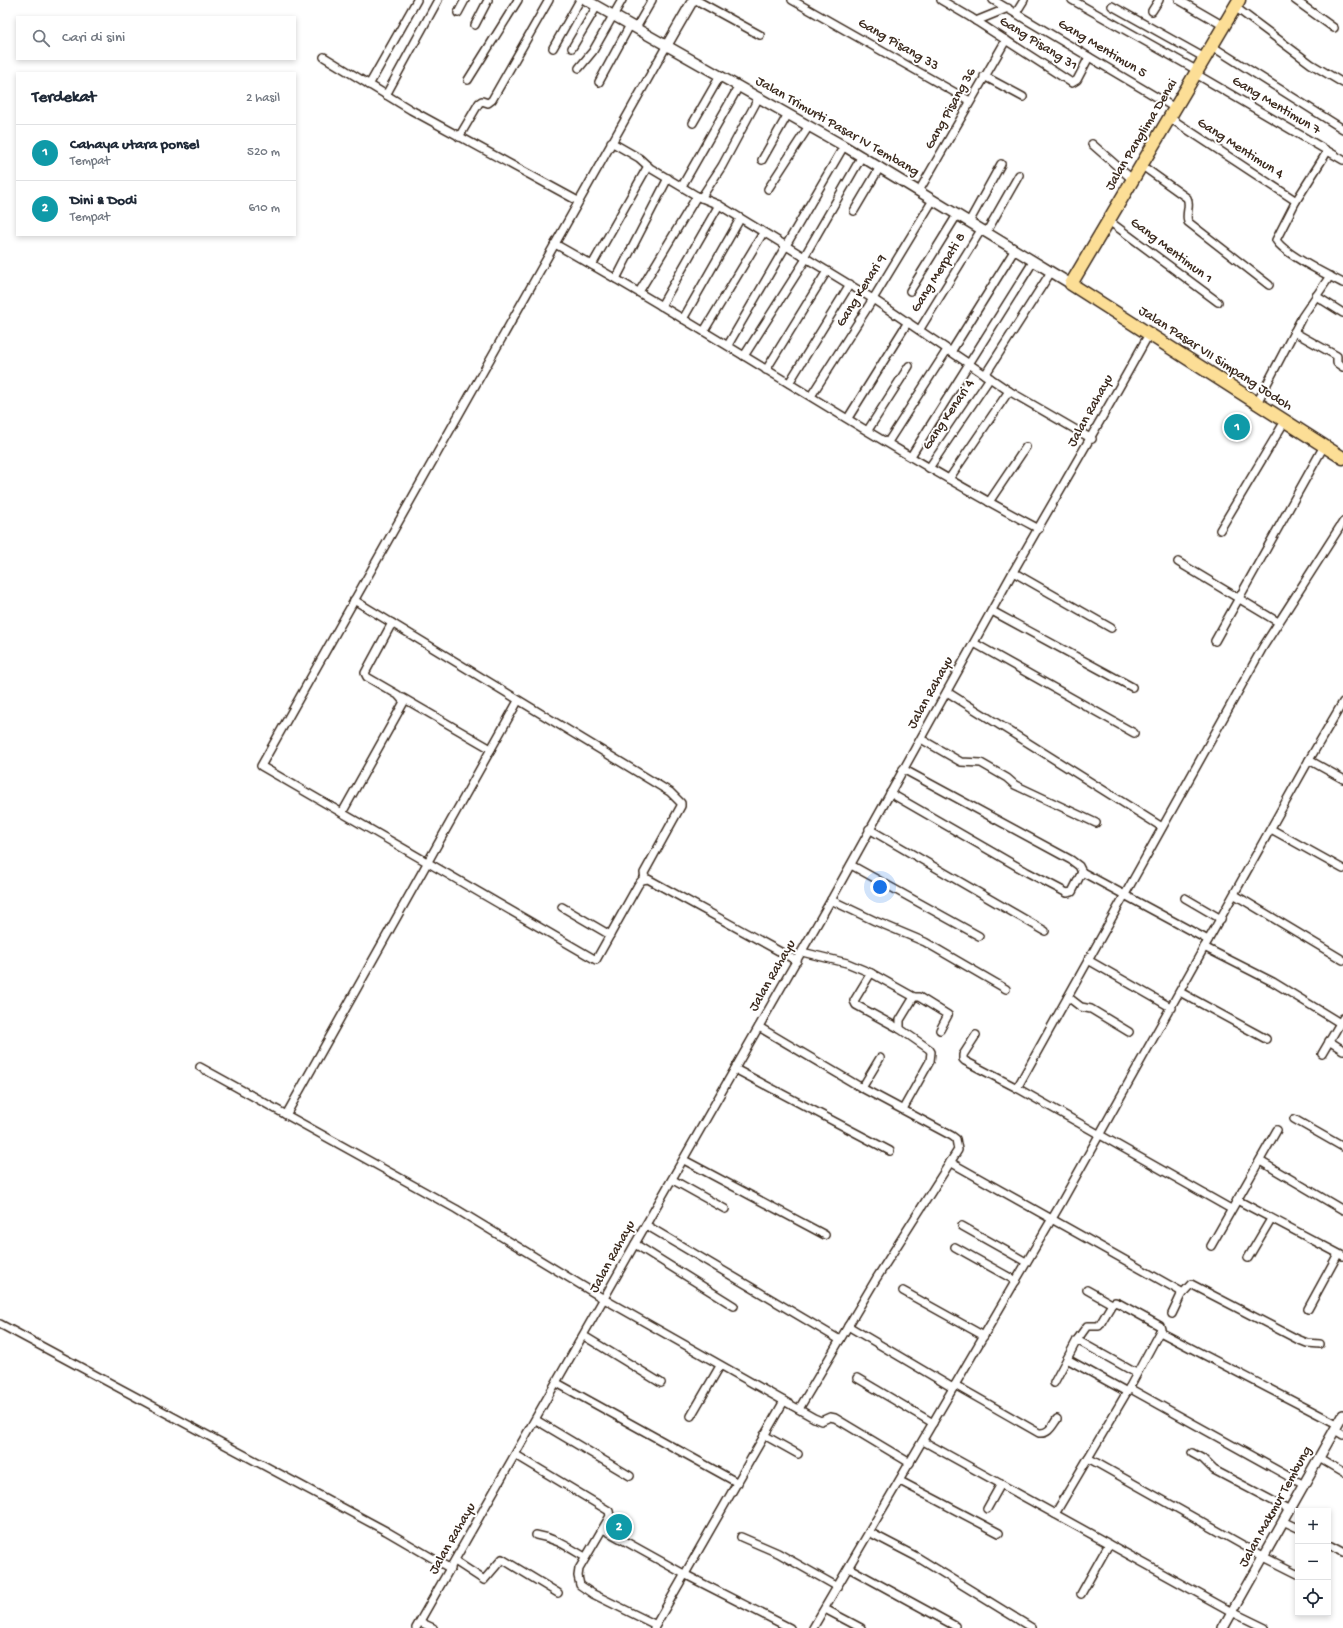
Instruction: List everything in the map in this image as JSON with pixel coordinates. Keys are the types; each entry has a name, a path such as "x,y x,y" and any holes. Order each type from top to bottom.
{"main road":[{"name":"Jalan Panglima Denai","path":"1071,284 1172,113 1213,47 1238,2"},
{"name":"Jalan Pasar VII Simpang Jodoh","path":"1071,284 1343,458"}],"street":[{"path":"369,85 417,0"},
{"path":"386,95 438,0"},
{"path":"458,13 465,0"},
{"path":"475,24 488,0"},
{"path":"468,80 518,0"},
{"path":"459,137 479,103 482,101 488,103 492,100 549,0"},
{"path":"553,48 586,0"},
{"name":"Jalan Trimurti Pasar IV Tembang","path":"586,0 862,156 1071,284"},
{"path":"579,68 593,51 622,0"},
{"path":"599,82 633,26 652,0"},
{"path":"645,879 638,885 596,960 428,861 261,766 611,142 695,0 760,35"},
{"name":"Gang Pisang 33","path":"792,0 970,101"},
{"name":"Gang Pisang 31","path":"941,0 1072,83 1077,80 1089,57"},
{"name":"Gang Mentimun 5","path":"993,0 1089,57 1172,113"},
{"path":"1016,13 1024,0"},
{"name":"Gang Mentimun 7","path":"1072,0 1197,72 1327,152 1343,160"},
{"path":"1152,11 1159,0"},
{"path":"1179,0 1224,26"},
{"path":"1295,0 1334,28"},
{"path":"1238,2 1311,64 1343,83"},
{"path":"572,48 597,6"},
{"path":"1112,6 1205,58"},
{"path":"976,21 1008,8"},
{"name":"Gang Pisang 36","path":"919,191 1006,40"},
{"path":"1213,47 1343,128"},
{"path":"324,57 459,137 578,201"},
{"path":"693,123 720,76"},
{"path":"984,76 1023,97"},
{"path":"682,186 739,86"},
{"path":"639,292 699,197 722,166 759,97"},
{"name":"Gang Mentimun 4","path":"1172,113 1296,201"},
{"path":"762,160 788,114"},
{"path":"768,189 809,126"},
{"path":"611,142 639,158 648,166 699,197 719,205 763,233 850,284 920,329 949,351 1009,391 1092,439"},
{"path":"1092,144 1133,180"},
{"path":"728,345 844,146"},
{"path":"1327,152 1296,201 1277,236 1276,241 1292,254 1343,283"},
{"path":"744,356 805,258 862,156"},
{"path":"969,222 1001,164"},
{"path":"1141,165 1186,198 1188,202 1186,218 1188,222 1269,285"},
{"path":"592,265 648,166"},
{"path":"854,211 880,167"},
{"name":"Gang Merpati 8","path":"920,329 984,232 1019,175"},
{"path":"616,279 668,178"},
{"name":"Gang Kenari 9","path":"811,396 874,299 933,200"},
{"path":"661,306 719,205"},
{"path":"910,291 957,215"},
{"path":"683,319 740,219"},
{"name":"Gang Mentimun 1","path":"1109,221 1218,302"},
{"path":"704,331 763,233"},
{"path":"555,244 728,345 766,370 930,468 1039,529"},
{"path":"888,442 1014,250"},
{"path":"910,456 1033,262"},
{"path":"766,370 827,271"},
{"name":"Gang Kenari 4","path":"930,468 1051,272"},
{"path":"1257,403 1294,332 1330,276"},
{"path":"789,383 850,284"},
{"path":"1316,296 1343,313"},
{"path":"848,418 908,322"},
{"path":"1294,332 1337,356 1337,363 1343,367"},
{"name":"Jalan Rahayu","path":"418,1625 673,1180 851,865 1013,572 1092,439 1149,334"},
{"path":"868,430 909,366"},
{"path":"949,479 1009,391"},
{"path":"1220,530 1285,421"},
{"path":"1215,641 1324,446"},
{"path":"989,502 1026,447"},
{"path":"1017,1088 1123,896 1278,622 1343,522"},
{"path":"1178,562 1278,622"},
{"path":"1013,572 1111,628"},
{"path":"354,600 670,792 681,803 681,806 644,873 645,879"},
{"path":"992,611 1132,687"},
{"path":"392,623 365,673 367,677 491,749"},
{"path":"974,643 1134,733"},
{"path":"947,692 1162,827"},
{"path":"342,813 401,708 404,702 402,698"},
{"path":"286,1115 518,701"},
{"path":"813,1628 1061,1203 1343,702"},
{"path":"1336,715 1343,719"},
{"path":"921,739 961,762 981,763 1016,785 1096,823"},
{"path":"1309,760 1343,779"},
{"path":"903,769 1071,860 1079,866 1082,872 1341,1020 1322,1054"},
{"path":"890,793 1027,872 1067,893 1072,892 1082,872"},
{"path":"1271,829 1343,869"},
{"path":"869,830 1045,931"},
{"path":"851,865 978,936"},
{"path":"645,879 648,879 797,961"},
{"path":"1234,895 1343,960"},
{"path":"1185,898 1221,918"},
{"path":"831,900 875,922 925,942 1006,989"},
{"path":"562,907 610,935"},
{"path":"802,952 847,963 871,973 914,997 919,996 948,1015 940,1030"},
{"path":"1088,960 1172,1008"},
{"path":"871,973 856,996 854,1003 927,1046 931,1052 930,1061 903,1108"},
{"path":"1180,992 1266,1039"},
{"path":"896,1027 914,997"},
{"path":"1068,997 1081,1007 1091,1009 1129,1032"},
{"path":"759,1027 862,1088 903,1108 956,1139 958,1150 848,1326 799,1409"},
{"path":"976,1035 963,1055 963,1059 1100,1134 1231,1209"},
{"path":"1329,1042 1343,1050"},
{"path":"862,1088 880,1058"},
{"path":"200,1067 456,1209 604,1299 720,1366 819,1421 830,1417 842,1421 910,1463"},
{"path":"735,1070 890,1151"},
{"path":"1294,1119 1343,1147"},
{"path":"1210,1246 1277,1130"},
{"path":"684,1160 825,1235"},
{"path":"1260,1161 1343,1210"},
{"path":"950,1162 1180,1291 1181,1294"},
{"path":"673,1180 725,1209"},
{"path":"1237,1200 1341,1255 1308,1309"},
{"path":"1248,1258 1271,1219"},
{"path":"646,1225 840,1340"},
{"path":"962,1226 1026,1262"},
{"path":"636,1244 734,1306"},
{"path":"955,1247 1016,1281"},
{"path":"1172,1314 1181,1294 1191,1284 1297,1339 1307,1343 1320,1344"},
{"path":"1055,1514 1128,1390 1136,1373 1160,1332 1160,1326 1120,1304 1112,1304 1087,1290"},
{"path":"903,1291 984,1336"},
{"path":"1054,1383 1077,1340 1087,1326 1099,1326 1112,1304"},
{"path":"0,1324 386,1531 451,1569"},
{"path":"848,1326 954,1387 1039,1433 1049,1431 1057,1419"},
{"path":"1160,1332 1336,1427 1343,1435"},
{"path":"584,1336 661,1383"},
{"path":"1077,1340 1136,1373"},
{"path":"1067,1359 1128,1390 1304,1485"},
{"path":"691,1416 720,1366"},
{"path":"857,1378 933,1423"},
{"path":"557,1383 738,1483"},
{"path":"516,1455 609,1510 610,1516 579,1569 578,1576 580,1585 584,1589 655,1626 784,1401"},
{"name":"Jalan Makmur Tembung","path":"1223,1628 1343,1415"},
{"path":"536,1420 630,1476"},
{"path":"764,1435 798,1454"},
{"path":"923,1441 1232,1612 1265,1628"},
{"path":"1192,1453 1204,1459 1214,1470 1290,1510"},
{"path":"1088,1458 1264,1557 1295,1572"},
{"path":"1319,1458 1343,1472"},
{"path":"900,1481 999,1533"},
{"path":"987,1509 1000,1484"},
{"path":"1283,1520 1295,1526"},
{"path":"603,1529 684,1574 790,1628"},
{"path":"869,1532 916,1557 1032,1628"},
{"path":"536,1535 549,1537 558,1541 585,1557"},
{"path":"741,1537 778,1553 838,1586"},
{"path":"1081,1594 1109,1544"},
{"path":"1331,1546 1343,1552"},
{"path":"455,1561 484,1580 502,1559 558,1593"},
{"path":"849,1568 955,1626"},
{"path":"825,1609 861,1628"},
{"path":"418,1625 433,1628"}],"place":[{"name":"Cahaya utara ponsel","path":"1237,427"},
{"name":"Dini & Dodi","path":"619,1527"}]}
